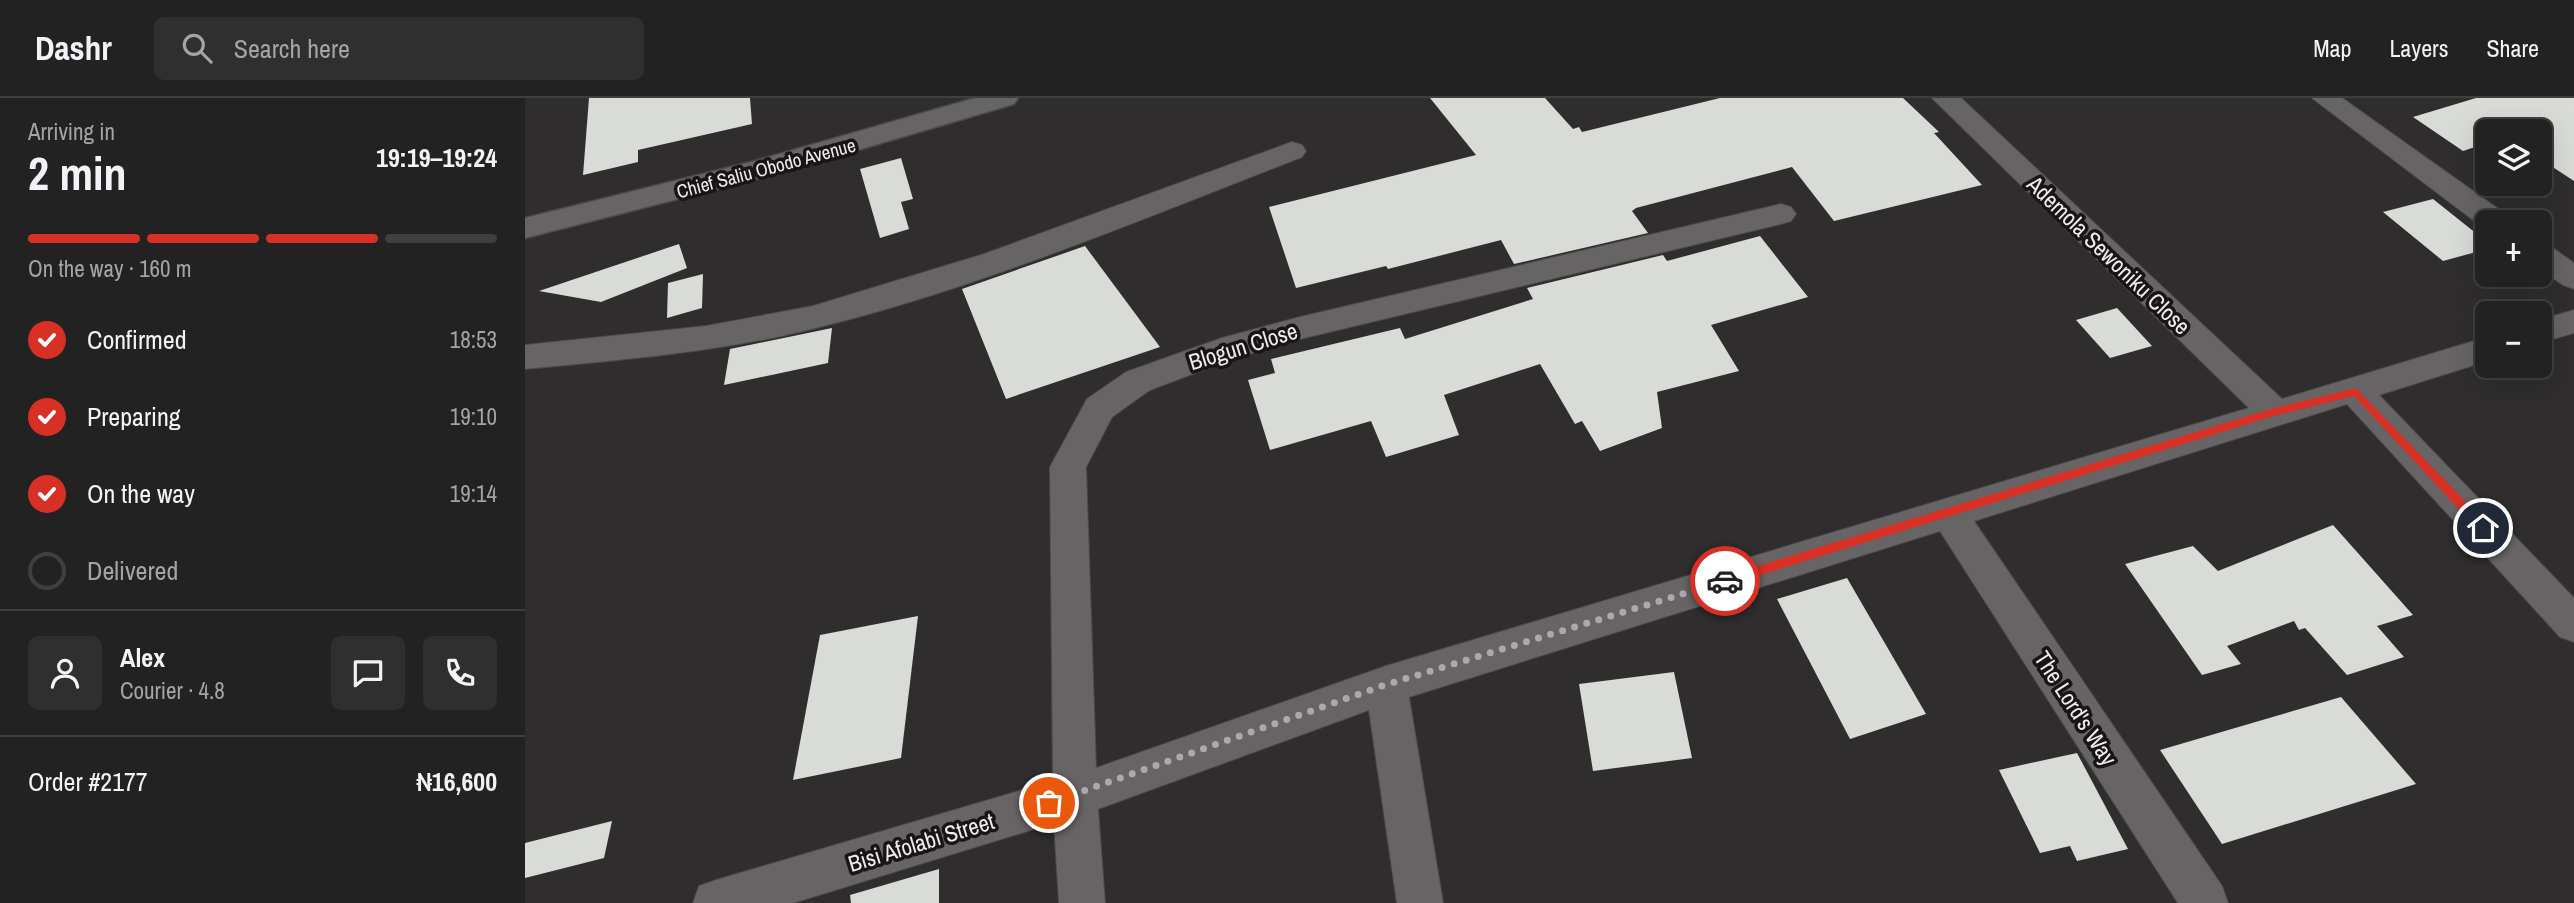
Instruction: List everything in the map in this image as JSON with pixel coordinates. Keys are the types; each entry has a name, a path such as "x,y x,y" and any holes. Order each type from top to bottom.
{"street":[{"name":"Chief Saliu Obodo Avenue","path":"525,228 719,181 897,132 1004,98"},
{"name":"Ademola Sewoniku Close","path":"1945,98 2274,412"},
{"path":"2325,98 2479,210"},
{"path":"525,357 670,343 810,317 938,281 1047,244 1292,151"},
{"name":"Blogun Close","path":"1082,903 1075,796 1068,467 1099,408 1137,381 1222,350 1300,328 1781,214"},
{"path":"2552,262 2574,278"},
{"path":"2552,328 2574,321"},
{"name":"Bisi Afolabi Street","path":"716,903 1075,796 1385,685 2274,412 2356,392 2475,353"},
{"path":"2356,392 2574,625"},
{"name":"The Lord's Way","path":"1948,513 2205,903"},
{"path":"1385,685 1420,903"}],"building":[{"path":"589,98 750,98 752,124 638,150 638,162 583,175"},
{"path":"1430,98 1545,98 1573,129 1579,127 1582,132 1720,98 1903,98 1939,132 1934,133 1982,185 1834,221 1792,167 1636,208 1632,211 1648,233 1514,264 1501,240 1388,269 1386,266 1296,288 1269,207 1476,155"},
{"path":"2476,98 2574,98 2574,181 2552,167 2552,119 2475,119 2475,147 2463,151 2413,117"},
{"path":"901,158 913,199 901,202 909,229 880,238 860,169"},
{"path":"2433,199 2475,232 2475,252 2443,261 2383,212"},
{"path":"1760,236 1808,297 1711,325 1739,371 1657,392 1662,428 1600,451 1582,421 1575,424 1540,364 1444,395 1459,435 1386,457 1371,421 1270,450 1248,380 1275,373 1271,359 1400,328 1405,339 1533,299 1527,288 1663,255 1667,261"},
{"path":"679,244 687,268 601,302 539,291"},
{"path":"1085,246 1160,347 1006,399 962,289"},
{"path":"703,274 702,308 667,318 668,283"},
{"path":"2117,308 2152,346 2110,358 2076,320"},
{"path":"832,328 828,363 724,385 730,349"},
{"path":"2333,525 2413,615 2377,626 2404,657 2347,675 2305,628 2299,630 2294,621 2227,646 2241,664 2202,675 2125,564 2193,546 2218,571"},
{"path":"1847,578 1926,714 1850,739 1777,599"},
{"path":"918,616 901,758 793,780 820,635"},
{"path":"1674,672 1692,758 1593,771 1579,684"},
{"path":"2341,697 2416,784 2222,844 2160,750"},
{"path":"2077,753 2128,849 2077,861 2070,846 2040,853 1999,770"},
{"path":"612,821 604,858 525,878 525,843"},
{"path":"939,869 939,903 851,903 850,895"}],"way so far":[{"path":"1049,803 1385,685 1725,581"}],"route":[{"path":"1725,581 2274,412 2356,392 2483,528"}]}
